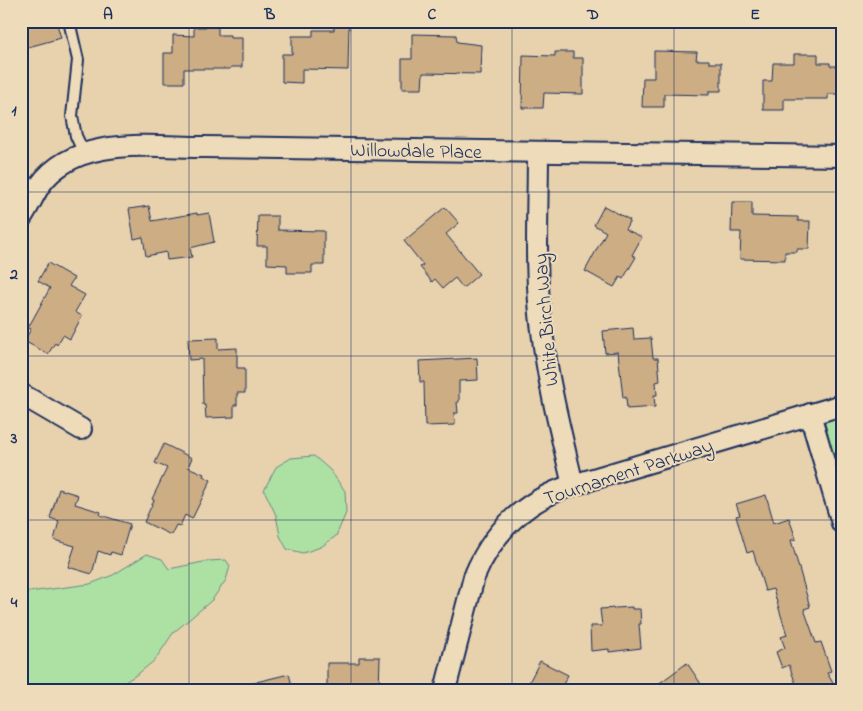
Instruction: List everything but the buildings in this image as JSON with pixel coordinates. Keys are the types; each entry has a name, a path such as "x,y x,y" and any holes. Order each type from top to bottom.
{"street":[{"name":"Willowdale Place","path":"21,218 41,184 71,158 112,147 842,156"},
{"name":"White Birch Way","path":"538,152 538,275 542,331 550,387 573,485"},
{"path":"21,394 81,428"},
{"name":"Tournament Parkway","path":"445,690 474,577 494,540 512,519 531,504 555,491 573,485 842,405"},
{"path":"810,414 842,523"}],"lane":[{"path":"69,21 78,60 72,116 76,136 84,153"}],"green space":[{"path":"842,393 842,514 830,518 795,407"},
{"path":"314,456 330,470 345,491 346,513 336,536 321,547 303,553 287,549 280,536 276,515 264,490 276,467 291,458"},
{"path":"147,554 162,559 169,569 208,561 226,560 230,566 226,580 212,600 173,633 155,660 113,690 21,690 21,593 90,584 113,575"}]}
